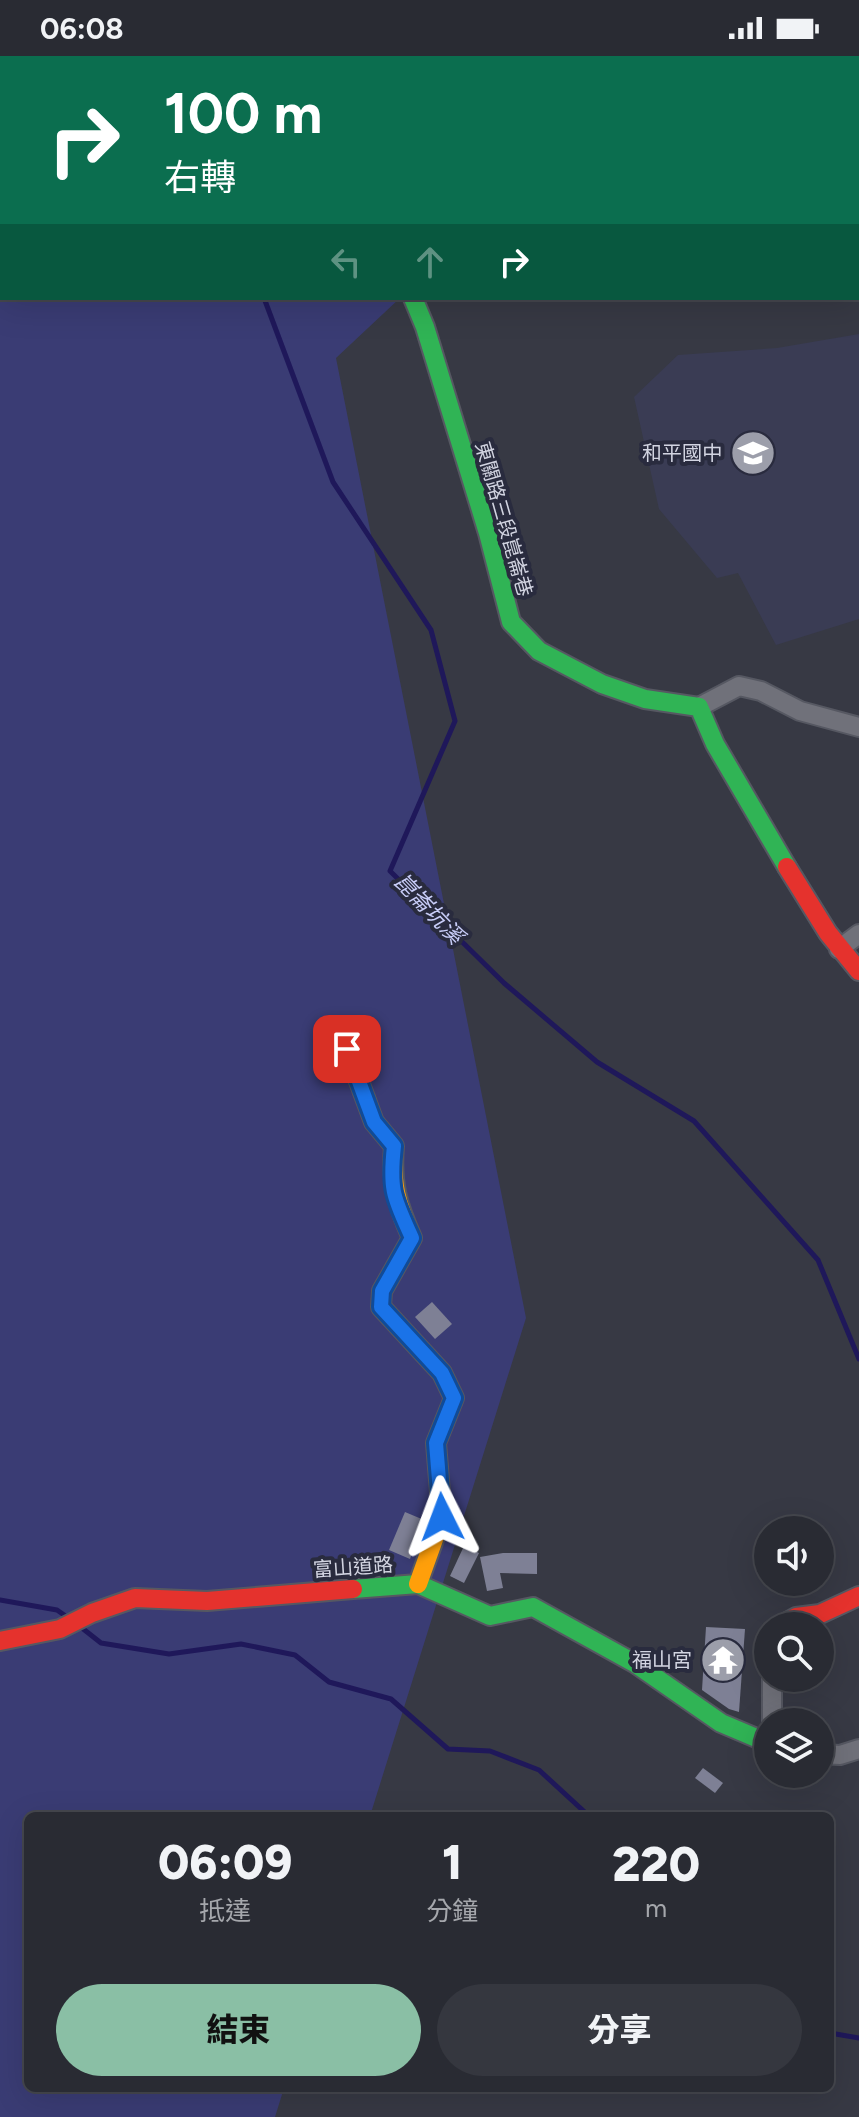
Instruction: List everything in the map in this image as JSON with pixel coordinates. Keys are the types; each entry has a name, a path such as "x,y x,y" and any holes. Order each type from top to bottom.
{"street":[{"name":"東關路三段崑崙巷","path":"414,300 425,327 488,533 511,622 539,651 602,684 645,699 699,707"},
{"path":"859,727 800,711 761,691 739,686 699,707 701,717 727,764 839,949 859,971"},
{"path":"839,949 859,934"},
{"path":"347,1049 374,1122 394,1146 392,1193 412,1238 382,1291 381,1307 442,1373 454,1398 436,1443 442,1517 418,1584"},
{"name":"富山道路","path":"0,1641 60,1629 92,1613 135,1598 207,1601 418,1584 490,1616 533,1607 636,1664 721,1723 754,1737"},
{"path":"824,1612 859,1596"},
{"path":"834,1755 859,1749"}],"shaded area":[{"path":"0,300 398,300 336,358 526,1318 371,1812 24,1812 24,2092 283,2092 275,2117 0,2117"},
{"name":"和平國中","path":"859,334 859,619 776,645 738,573 717,578 659,509 634,397 678,355 777,348"}],"building":[{"path":"432,1302 452,1324 435,1339 415,1317"},
{"path":"405,1512 424,1520 410,1559 389,1550"},
{"path":"464,1546 479,1553 464,1583 450,1576"},
{"path":"537,1553 537,1574 500,1573 503,1588 487,1591 480,1557"},
{"name":"福山宮","path":"706,1627 745,1629 739,1712 729,1709 702,1690"},
{"path":"703,1768 723,1783 715,1793 695,1778"}],"waterway":[{"name":"崑崙坑溪","path":"265,300 333,482 431,630 455,721 390,871 504,983 597,1062 694,1121 818,1260 859,1359"},
{"path":"0,1600 57,1610 67,1617"},
{"path":"82,1628 101,1643 169,1654 241,1644 295,1655 329,1682 391,1699 448,1749 490,1751 539,1770 585,1812"},
{"path":"834,2034 859,2038"}],"traffic: fast":[{"path":"414,300 425,327 488,533 511,622 539,651 602,684 645,699 699,707 715,744 787,867"},
{"path":"353,1589 418,1584 490,1616 533,1607 636,1664 721,1723 754,1737"}],"traffic: slow":[{"path":"347,1049 374,1122 394,1146 396,1194 412,1238 382,1291 381,1307 442,1373 454,1398 436,1443 442,1517 418,1584"}],"traffic: jam":[{"path":"787,867 828,933 859,971"},
{"path":"0,1641 60,1629 92,1613 135,1598 207,1601 353,1589"},
{"path":"824,1612 859,1596"}],"place":[{"name":"和平國中","path":"753,453"},
{"name":"福山宮","path":"723,1660"}],"route":[{"path":"347,1049 374,1122 394,1146 392,1193 412,1238 382,1291 381,1307 442,1373 454,1398 436,1443 442,1517"}]}
